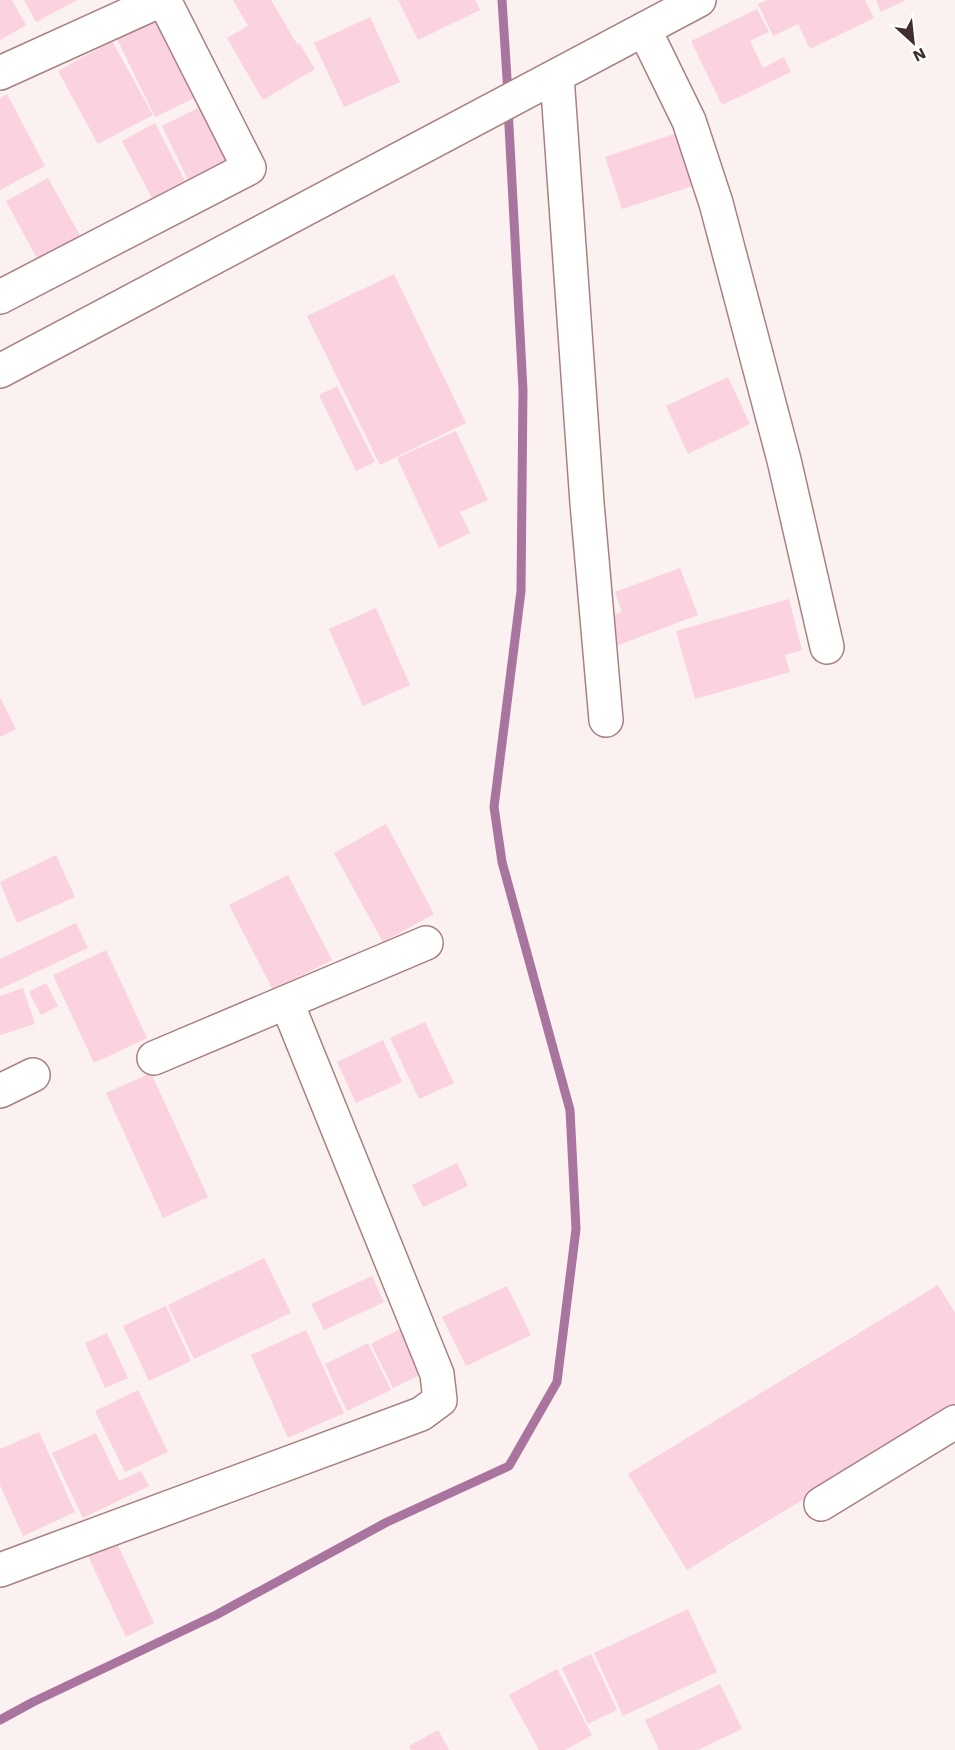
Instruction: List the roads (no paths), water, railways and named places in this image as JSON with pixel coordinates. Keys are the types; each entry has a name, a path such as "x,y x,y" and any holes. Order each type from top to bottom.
{"street":[{"path":"0,73 163,0 249,168 0,297"},
{"path":"0,371 699,0"},
{"path":"644,29 689,121 716,203 784,460 826,647"},
{"path":"557,75 587,503 606,720"},
{"path":"153,1058 426,943"},
{"path":"2,1562 422,1414 440,1400 437,1374 287,1003"},
{"path":"0,1091 33,1075"},
{"path":"821,1504 955,1422"}],"waterway":[{"path":"502,0 508,94"},
{"path":"0,1720 216,1615 387,1522 509,1466 557,1382 576,1229 570,1110 502,862 494,807 521,591 523,390 508,107"}]}
